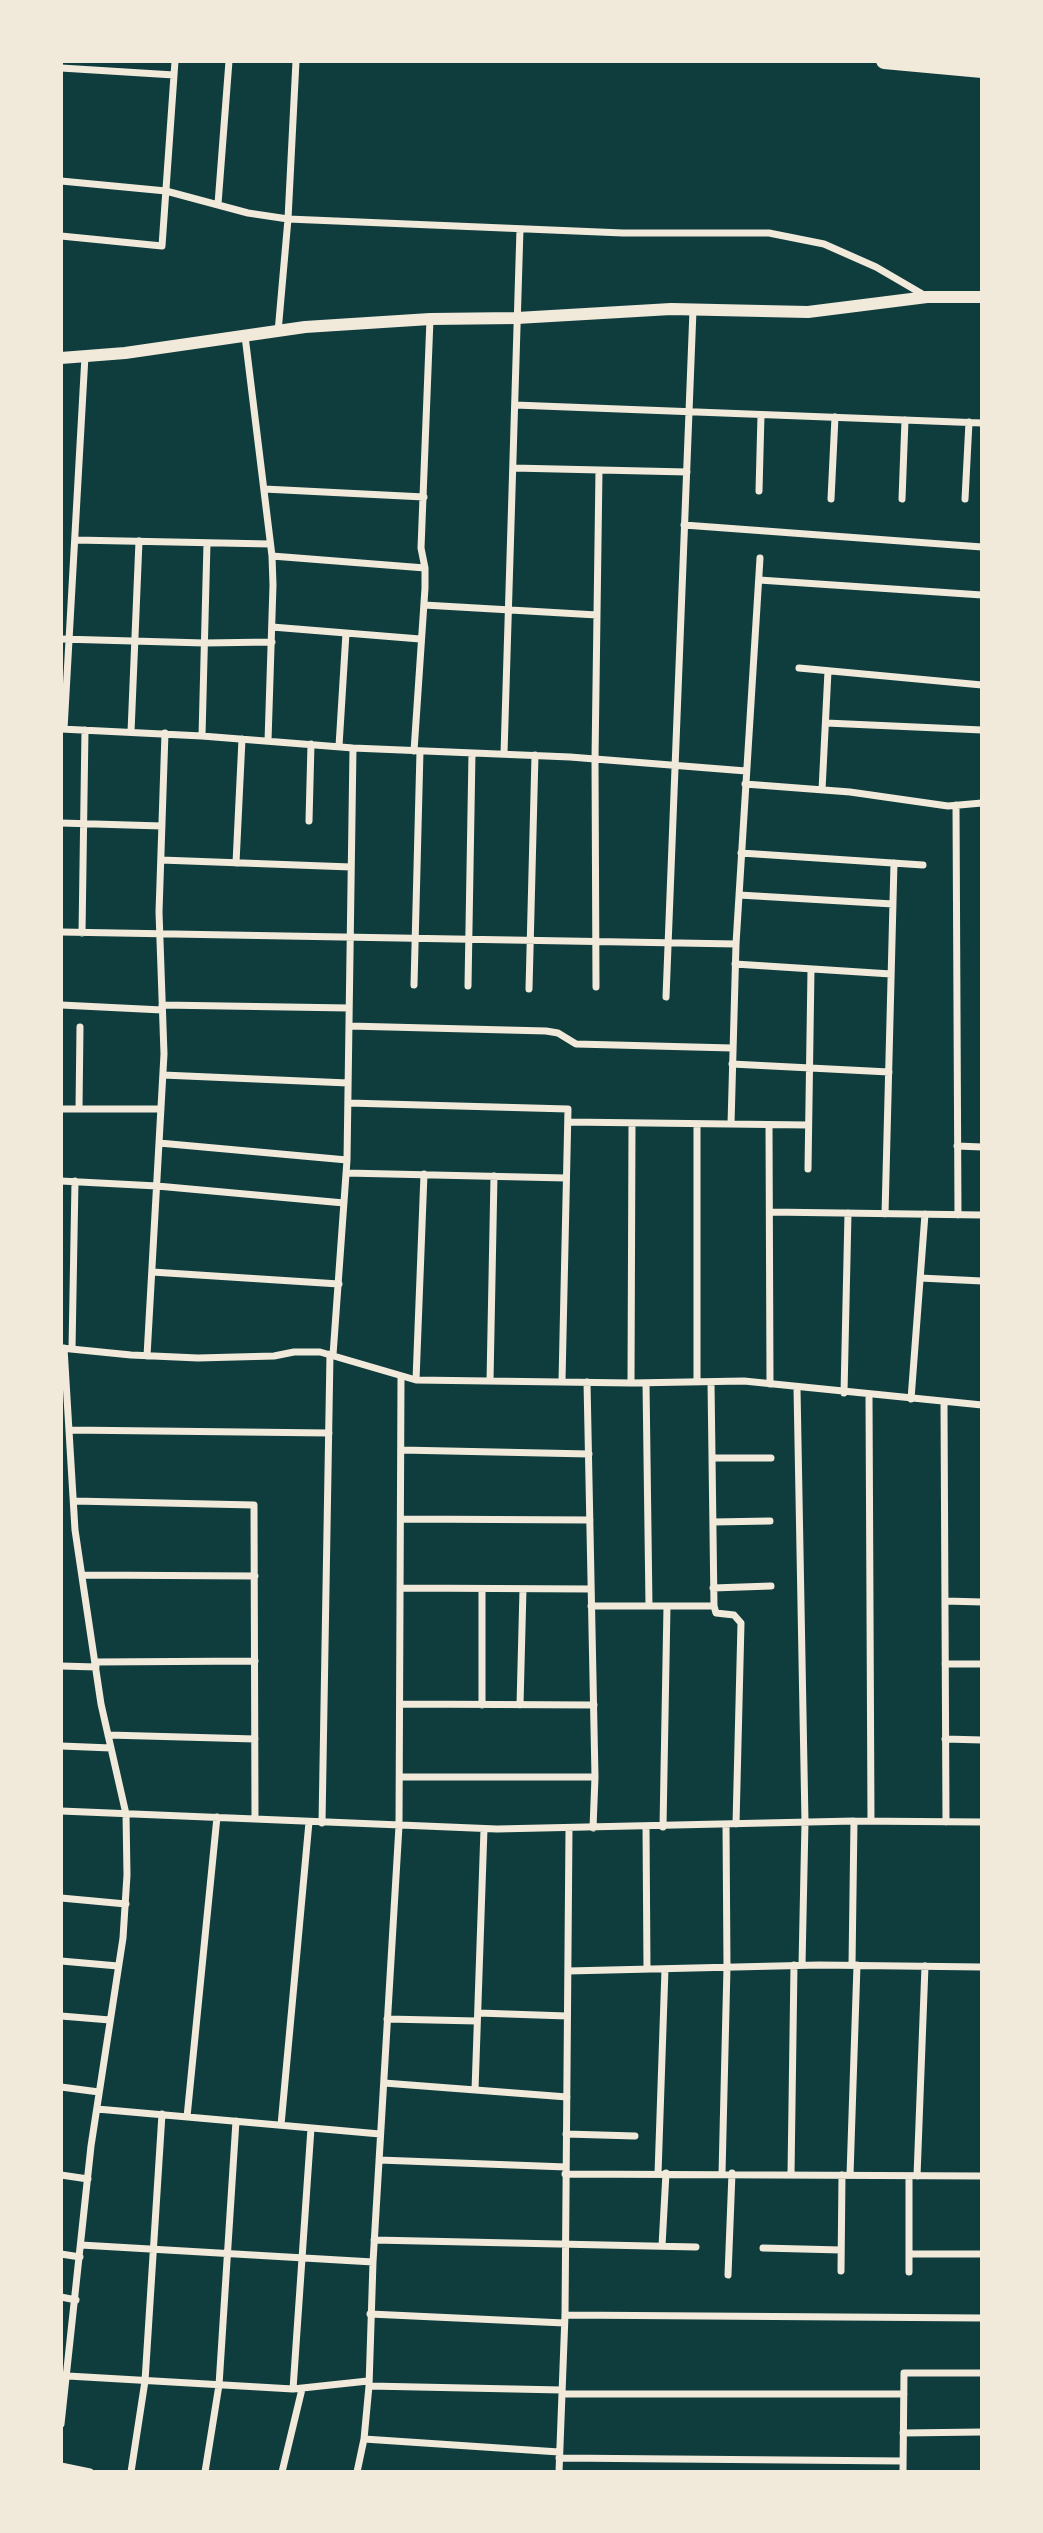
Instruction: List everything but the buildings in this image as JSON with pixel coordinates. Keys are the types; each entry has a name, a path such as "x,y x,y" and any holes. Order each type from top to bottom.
{"main road":[{"path":"884,61 982,70"}],"street":[{"path":"61,236 162,246 175,61"},
{"path":"218,204 229,61"},
{"path":"278,332 288,219 296,61"},
{"path":"61,68 174,75"},
{"path":"61,181 166,191 248,214 288,219 623,233 769,233 824,244 876,267 928,297"},
{"path":"504,754 520,229"},
{"path":"61,358 125,353 305,327 430,319 693,310 808,312 928,297 982,297"},
{"path":"666,997 693,310"},
{"path":"414,985 417,751 425,568 421,548 430,319"},
{"path":"246,336 272,556 268,741"},
{"path":"85,356 75,540 65,639 63,729 165,733 353,748 535,755 746,771"},
{"path":"515,405 982,423"},
{"path":"759,491 761,415"},
{"path":"831,499 835,417"},
{"path":"902,499 905,420"},
{"path":"964,499 970,422"},
{"path":"513,468 687,472"},
{"path":"596,987 595,759 600,470"},
{"path":"264,489 424,497"},
{"path":"684,525 982,547"},
{"path":"75,540 270,544"},
{"path":"131,732 139,541"},
{"path":"202,736 207,543"},
{"path":"272,556 425,568"},
{"path":"731,1124 736,944 760,558"},
{"path":"759,580 982,595"},
{"path":"424,605 597,615"},
{"path":"272,627 420,639"},
{"path":"339,746 346,632"},
{"path":"65,639 272,642"},
{"path":"799,668 982,685"},
{"path":"822,790 828,671"},
{"path":"826,723 982,730"},
{"path":"82,933 85,730"},
{"path":"147,1356 163,1075 160,934 165,733"},
{"path":"236,863 242,739"},
{"path":"309,821 311,744"},
{"path":"322,1823 329,1433 332,1354 347,1160 353,748"},
{"path":"468,986 472,753"},
{"path":"529,989 535,755"},
{"path":"745,784 956,805 982,803"},
{"path":"956,805 958,1215"},
{"path":"61,823 162,826"},
{"path":"741,853 923,865"},
{"path":"161,860 351,867"},
{"path":"885,1214 894,863"},
{"path":"739,895 893,904"},
{"path":"61,932 736,944"},
{"path":"735,964 891,974"},
{"path":"808,1169 811,969"},
{"path":"61,1005 349,1008"},
{"path":"349,1026 546,1031 558,1033 576,1044 732,1048"},
{"path":"79,1109 80,1027"},
{"path":"732,1064 889,1072"},
{"path":"163,1075 348,1083"},
{"path":"348,1103 568,1109 562,1381"},
{"path":"61,1109 161,1110"},
{"path":"568,1122 808,1125"},
{"path":"631,1383 632,1123"},
{"path":"697,1124 697,1382"},
{"path":"769,1125 770,1384"},
{"path":"159,1143 347,1160"},
{"path":"957,1146 982,1147"},
{"path":"346,1172 566,1178"},
{"path":"416,1380 424,1174"},
{"path":"490,1381 494,1176"},
{"path":"61,1181 157,1186 344,1203"},
{"path":"61,2424 96,2109 126,1904 125,1814 96,1665 74,1501 66,1349 75,1181"},
{"path":"770,1212 982,1215"},
{"path":"844,1393 848,1213"},
{"path":"911,1399 925,1214"},
{"path":"152,1272 339,1283"},
{"path":"920,1278 982,1281"},
{"path":"66,1349 198,1358 311,1351 332,1354 360,1365 416,1380 631,1383 744,1381 982,1405"},
{"path":"358,2472 369,2383 374,2240 400,1826 401,1377"},
{"path":"587,1382 594,1705 593,1828"},
{"path":"711,1382 714,1606 716,1613 734,1615 741,1623 736,1825"},
{"path":"646,1383 649,1606"},
{"path":"792,2174 805,1822 797,1388"},
{"path":"869,1395 871,1821"},
{"path":"944,1402 946,1822"},
{"path":"69,1430 329,1433"},
{"path":"401,1450 589,1454"},
{"path":"712,1458 771,1458"},
{"path":"74,1501 254,1505 255,1818"},
{"path":"401,1519 590,1520"},
{"path":"713,1522 770,1521"},
{"path":"82,1575 255,1576"},
{"path":"713,1588 771,1586"},
{"path":"401,1588 591,1588"},
{"path":"482,1589 482,1705"},
{"path":"520,1705 523,1590"},
{"path":"945,1601 982,1602"},
{"path":"591,1606 714,1606"},
{"path":"663,1827 667,1606"},
{"path":"61,1666 255,1661"},
{"path":"945,1664 982,1664"},
{"path":"401,1704 594,1705"},
{"path":"108,1735 255,1739"},
{"path":"945,1739 982,1740"},
{"path":"61,1745 111,1748"},
{"path":"401,1777 594,1777"},
{"path":"61,1811 484,1829 854,1821 982,1822"},
{"path":"187,2117 217,1817"},
{"path":"841,2271 855,1965 854,1821"},
{"path":"281,2125 309,1822"},
{"path":"722,2174 727,1967 726,1825"},
{"path":"646,1826 647,1969"},
{"path":"475,2090 484,1829"},
{"path":"559,2472 564,2319 569,1829"},
{"path":"61,1898 126,1904"},
{"path":"61,1961 118,1966"},
{"path":"568,1971 798,1965 982,1967"},
{"path":"909,2272 925,1966"},
{"path":"662,2246 665,1969"},
{"path":"61,2016 110,2020"},
{"path":"387,2019 567,2016"},
{"path":"384,2083 567,2096"},
{"path":"61,2087 99,2092"},
{"path":"96,2109 380,2134"},
{"path":"131,2472 145,2381 162,2114"},
{"path":"205,2472 219,2385 236,2121"},
{"path":"282,2472 298,2389 302,2258 311,2128"},
{"path":"566,2134 635,2136"},
{"path":"379,2160 662,2174 982,2176"},
{"path":"729,2275 732,2174"},
{"path":"61,2175 88,2179"},
{"path":"374,2240 696,2247"},
{"path":"81,2245 373,2262"},
{"path":"763,2248 841,2250"},
{"path":"61,2254 80,2257"},
{"path":"909,2254 982,2254"},
{"path":"61,2298 76,2300"},
{"path":"370,2314 564,2319 982,2318"},
{"path":"61,2343 71,2344"},
{"path":"903,2472 904,2373 982,2373"},
{"path":"68,2376 298,2389 369,2383 562,2392 904,2394"},
{"path":"903,2433 982,2432"},
{"path":"363,2439 559,2455 903,2461"},
{"path":"61,2466 90,2472"}]}
